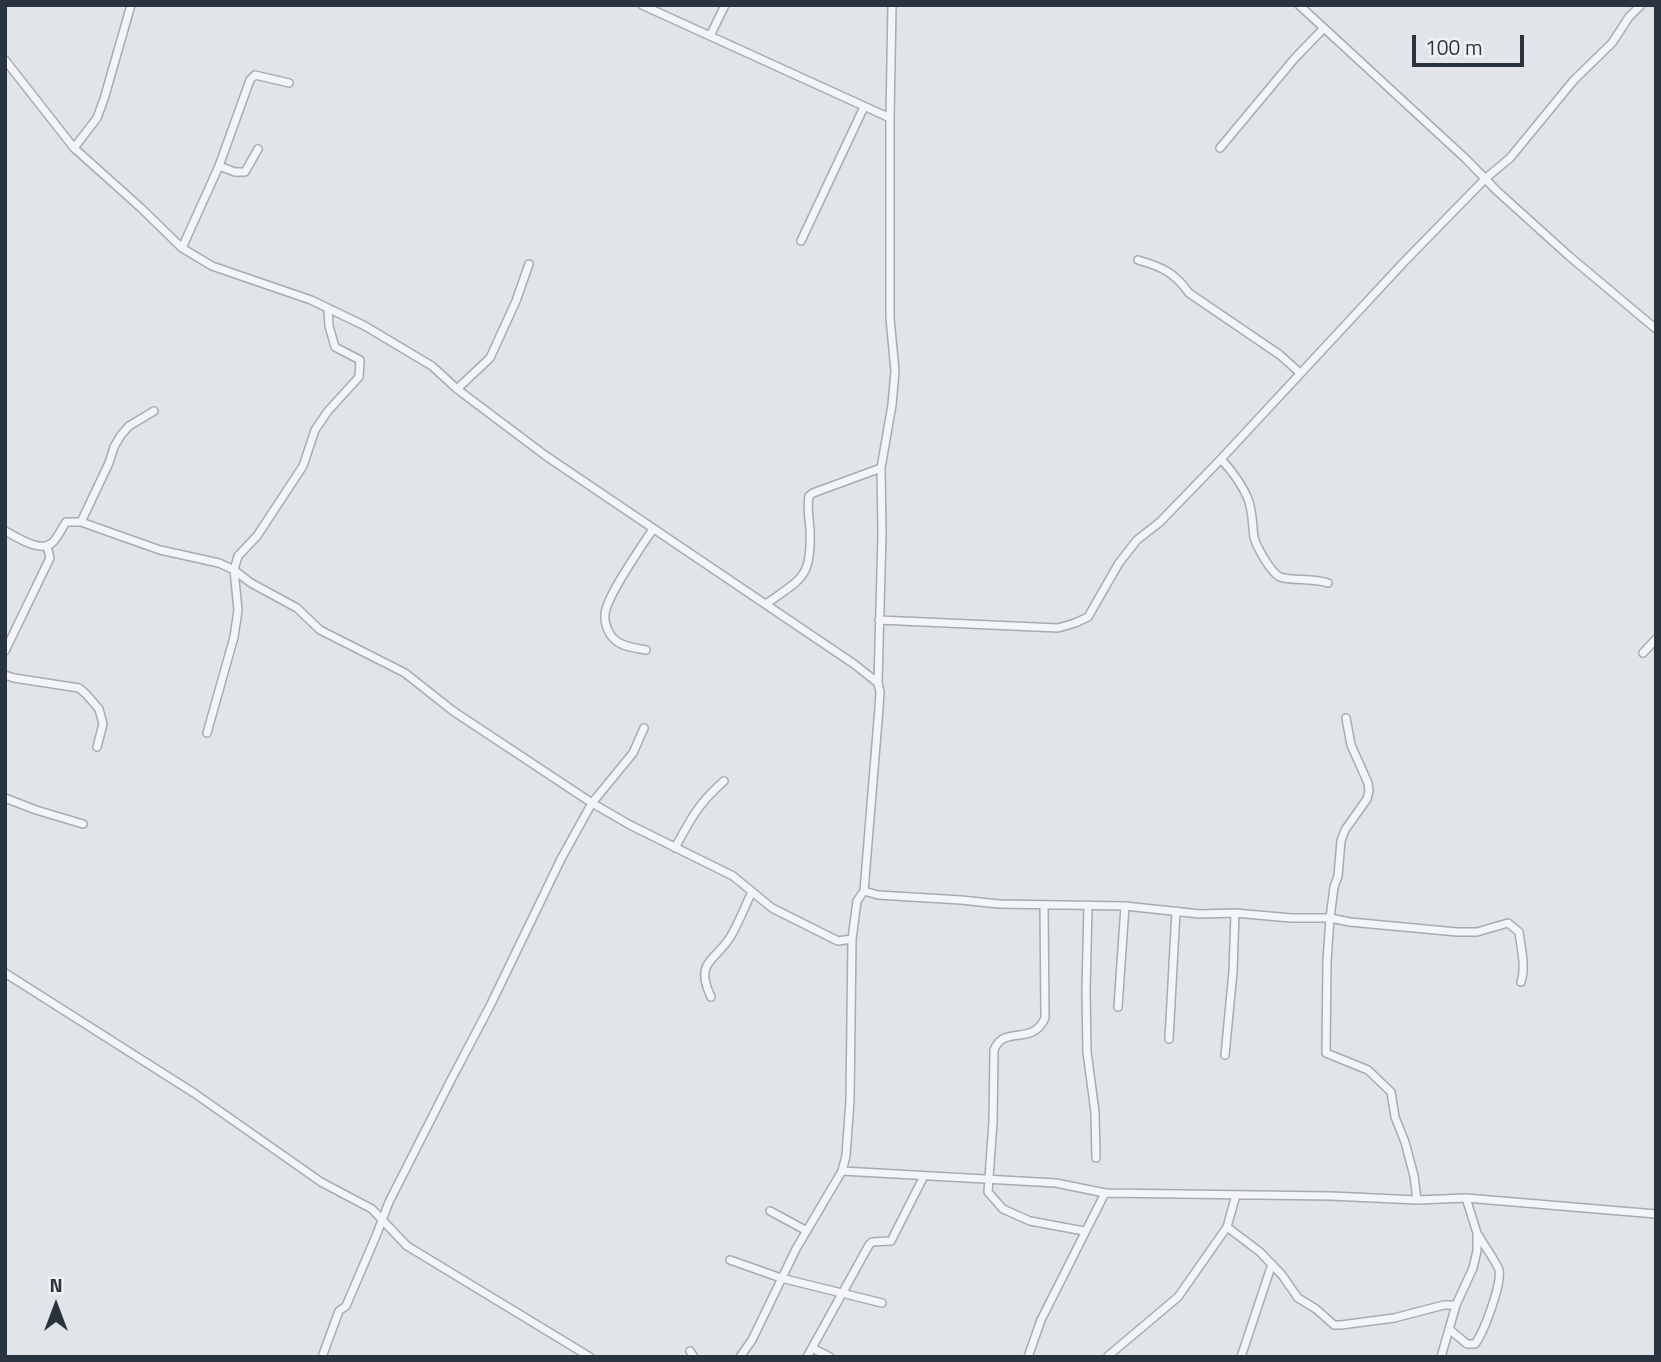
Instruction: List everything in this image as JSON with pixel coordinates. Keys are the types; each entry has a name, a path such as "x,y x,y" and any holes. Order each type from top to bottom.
{"street":[{"path":"74,148 97,118 131,5"},
{"path":"642,5 890,118"},
{"path":"710,36 725,5"},
{"path":"740,1357 752,1340 781,1278 842,1171 846,1156 850,1100 852,939 857,901 864,891 880,708 878,683 881,468 895,371 890,318 892,5"},
{"path":"1299,5 1497,191 1656,329"},
{"path":"879,620 1058,628 1088,617 1136,540 1160,522 1486,178 1522,146 1574,80 1612,43 1629,17 1641,5"},
{"path":"1220,148 1287,67 1324,28"},
{"path":"5,60 74,148 182,248 212,267 311,300 365,327 432,366 457,389 546,456 854,664 878,683"},
{"path":"182,248 219,166 250,80 255,75 289,83"},
{"path":"801,241 864,107"},
{"path":"219,166 235,172 245,172 258,149"},
{"path":"1138,260 1167,271 1179,279 1189,293 1280,355 1300,373"},
{"path":"457,389 490,358 530,264"},
{"path":"207,733 234,637 238,610 234,570 238,556 257,536 303,466 315,430 328,411 359,377 360,359 335,347 328,309"},
{"path":"80,522 121,435 129,426 154,411"},
{"path":"1221,459 1232,471 1247,497 1255,541 1274,572 1285,578 1312,579 1328,583"},
{"path":"766,604 800,580 809,564 809,496 881,468"},
{"path":"5,531 26,542 47,546 53,542 66,522 80,522 160,550 219,563 234,570 251,583 297,608 320,630 405,673 453,711 592,803 733,876 772,908 838,941 852,939"},
{"path":"646,650 615,640 607,628 605,615 608,600 653,529"},
{"path":"5,652 50,558 47,546"},
{"path":"1643,653 1656,639"},
{"path":"5,675 79,688 99,709 103,724 97,747"},
{"path":"1346,718 1351,745 1369,791 1367,799 1345,830 1341,841 1330,918 1326,1053 1368,1070 1391,1092 1395,1117 1414,1176 1417,1200"},
{"path":"322,1357 339,1311 346,1306 389,1202 490,1006 561,859 592,803 634,753 644,728"},
{"path":"675,848 702,802 724,781"},
{"path":"5,798 83,824"},
{"path":"864,891 878,895 999,904 1125,906 1200,914 1236,913 1330,918 1477,932 1508,923 1519,932 1523,962 1521,982"},
{"path":"711,997 704,979 706,968 713,955 730,938 752,892"},
{"path":"1044,905 1045,1018 1040,1027 1031,1034 1006,1037 996,1043 988,1192 1003,1209 1030,1221 1084,1231"},
{"path":"1088,905 1087,1052 1095,1112 1096,1158"},
{"path":"1118,1007 1125,906"},
{"path":"1169,1039 1176,911"},
{"path":"1225,1055 1236,913"},
{"path":"5,973 194,1093 321,1182 372,1209 408,1246 590,1357"},
{"path":"842,1171 1056,1183 1105,1193 1417,1200 1466,1198 1656,1214"},
{"path":"807,1357 869,1245 872,1242 888,1243 895,1236 924,1176"},
{"path":"1028,1357 1041,1321 1105,1193"},
{"path":"1108,1356 1178,1297 1227,1227 1236,1195"},
{"path":"1441,1357 1475,1259 1478,1242 1466,1198"},
{"path":"770,1211 807,1231"},
{"path":"1227,1227 1260,1252 1298,1297 1334,1325 1394,1318 1444,1305 1457,1305"},
{"path":"1449,1329 1467,1345 1475,1344 1496,1292 1499,1269 1477,1233"},
{"path":"730,1260 781,1278 882,1303"},
{"path":"1241,1357 1272,1264"},
{"path":"812,1348 830,1357"}]}
